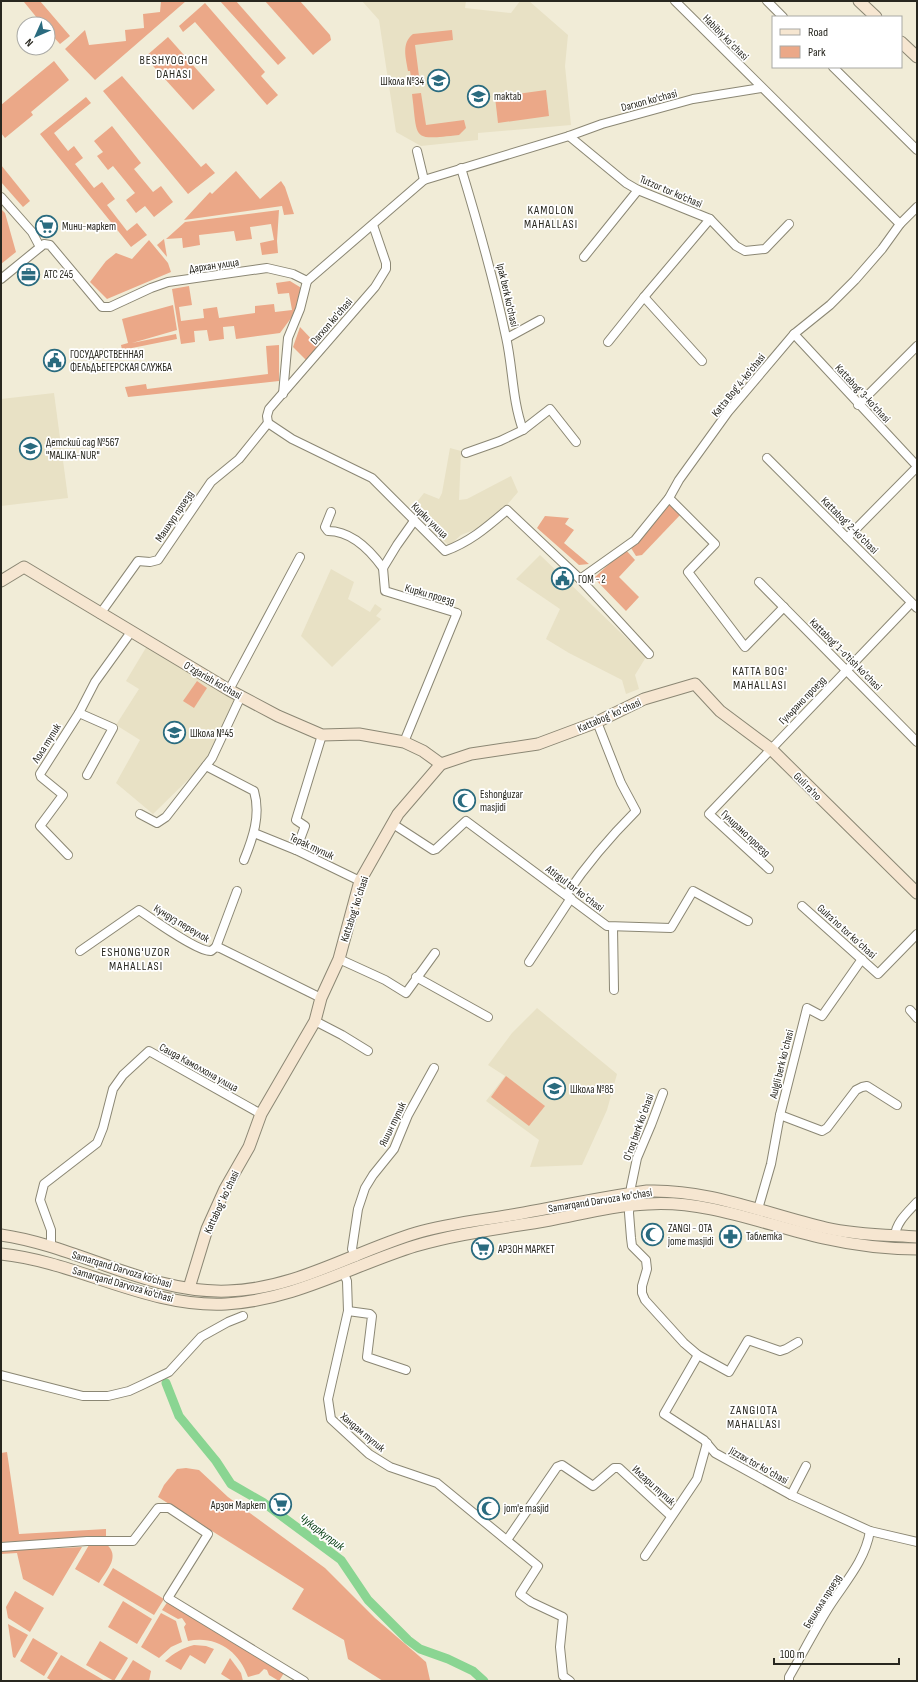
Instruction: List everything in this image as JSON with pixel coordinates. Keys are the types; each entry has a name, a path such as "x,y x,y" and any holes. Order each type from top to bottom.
{"main road":[{"path":"859,1 875,16"},
{"path":"902,43 916,54"},
{"name":"O‘zgarish ko‘chasi","path":"1,581 24,567 100,614 229,690 278,716 322,735 359,734 404,742 423,751 441,764"},
{"name":"Guli ra'no","path":"696,684 720,710 771,749 917,893"},
{"name":"Kattabogʻ koʻchasi","path":"189,1288 207,1230 242,1158 249,1148 261,1114 275,1087 314,1021 321,998 338,959 360,881 398,814 441,764 471,754 538,744 597,722 644,699 696,684"},
{"name":"Samarqand Darvoza koʻchasi","path":"356,1256 413,1234 468,1222 654,1191 684,1192 758,1209 826,1228 864,1234 917,1237"},
{"name":"Samarqand Darvoza koʻchasi","path":"382,1258 416,1246 470,1234 630,1205 683,1203 824,1239 864,1245 917,1249"},
{"path":"468,1222 470,1234"},
{"path":"1,1235 51,1247"},
{"name":"Samarqand Darvoza ko‘chasi","path":"51,1247 155,1281 189,1288 228,1291 273,1286 356,1256"},
{"path":"69,1268 75,1268 78,1264 78,1258 74,1254"},
{"name":"Samarqand Darvoza ko'chasi","path":"3,1255 69,1268 158,1296 183,1302 216,1304 237,1303 274,1297 344,1274 382,1258"}],"street":[{"name":"Habibiy koʻchasi","path":"675,1 761,88"},
{"path":"767,1 782,16"},
{"path":"834,68 917,150"},
{"name":"Darxon ko'chasi","path":"307,281 374,225 424,180 569,136 602,124 693,99 761,88"},
{"path":"761,88 900,224"},
{"name":"Tutzor tor ko‘chasi","path":"569,136 626,183 638,190 710,219 736,246 745,251 765,249 789,224"},
{"path":"417,151 424,180"},
{"name":"Ipak berk ko'chasi","path":"461,168 491,269 507,338 518,416 523,430"},
{"path":"584,257 638,190"},
{"path":"1,197 32,232 40,246 1,279"},
{"name":"Katta Bog' 4-ko'chasi","path":"580,579 635,540 669,498 679,480 728,412 794,334 830,305 855,280 882,249 900,224 917,207"},
{"name":"Tutzor tor ko‘chasi","path":"608,342 710,219"},
{"name":"Darxon ko'chasi","path":"268,424 268,412 375,287 383,274 386,263 374,225"},
{"name":"Дархан улица","path":"40,246 44,244 50,245 102,307 110,307 150,288 168,282 267,268 294,274 307,281"},
{"path":"282,394 288,338 300,309 307,281"},
{"path":"644,297 702,361"},
{"path":"507,338 540,320"},
{"name":"Kattabog' 3-ko'chasi","path":"794,334 858,405 917,467"},
{"path":"858,405 917,346"},
{"path":"466,453 500,442 523,430 550,409 576,442"},
{"name":"Кирки улица","path":"268,424 292,439 372,478 445,551 461,545 476,536 507,510 580,579 650,654"},
{"name":"Машхур проезд","path":"100,614 138,561 150,562 158,560 211,482 239,459 268,424"},
{"name":"Kattabog' 2-ko'chasi","path":"767,458 914,605"},
{"path":"847,538 917,467"},
{"path":"669,498 715,544 688,572 745,647 784,607"},
{"path":"331,512 325,527 328,531 336,531 350,536 374,556 383,568 397,544 414,521"},
{"path":"229,690 300,557"},
{"name":"Кирки проезд","path":"383,568 385,591 458,613 404,742"},
{"name":"Kattabog' 1-o'tish ko'chasi","path":"759,582 917,742"},
{"name":"Гульрано проезд","path":"709,814 846,670 914,605"},
{"name":"Лола тупик","path":"68,855 40,826 63,795 40,776 79,713 95,682 101,676 131,632"},
{"path":"140,814 153,822 160,822 212,758 241,696"},
{"path":"79,713 113,728 87,775"},
{"path":"529,962 568,896 607,841 636,811 621,783 597,722"},
{"path":"296,850 305,826 296,820 322,735"},
{"path":"206,766 254,791 256,818 254,833 244,860"},
{"name":"Гулирано проезд","path":"709,814 769,869"},
{"name":"Atirgul tor koʻchasi","path":"393,824 433,850 436,849 466,821 607,926 671,928 693,891 748,921"},
{"name":"Терак тупик","path":"254,833 296,850 360,881"},
{"path":"216,947 237,891"},
{"name":"Gulraʼno tor koʻchasi","path":"802,906 878,974 917,934"},
{"name":"Кундуз переулок","path":"80,951 139,910 188,942 207,951 211,951 216,947 321,998"},
{"path":"613,927 614,990"},
{"path":"338,959 385,980 406,993 416,977 435,953"},
{"name":"Aulgli berk koʻchasi","path":"758,1209 771,1164 780,1115 807,1008 822,1016 862,959"},
{"path":"416,977 488,1017"},
{"path":"910,1010 917,1018"},
{"path":"314,1021 342,1035 368,1051"},
{"name":"Саида Камолхона улица","path":"51,1247 51,1230 40,1200 44,1184 97,1143 103,1128 113,1089 123,1075 149,1051 261,1114"},
{"name":"Яшин тупик","path":"356,1256 352,1249 361,1198 372,1175 394,1149 408,1115 434,1068"},
{"path":"780,1115 822,1131 827,1128 856,1090 867,1086 897,1104"},
{"name":"Oʻroq berk koʻchasi","path":"630,1205 630,1194 637,1158 652,1125 663,1093"},
{"path":"895,1236 895,1229 898,1224 917,1202"},
{"path":"630,1205 632,1246 646,1260 647,1269 642,1286 645,1300 684,1343 698,1355 729,1372 748,1340 780,1351 798,1342"},
{"name":"Хандам тупик","path":"344,1274 347,1281 348,1311 328,1399 331,1420 351,1439 380,1460 418,1478 437,1483 538,1566 521,1591 521,1596 563,1617 560,1647 564,1676 570,1681"},
{"path":"348,1311 370,1314 372,1316 367,1357 406,1370"},
{"path":"1,1375 83,1396 96,1397 113,1395 142,1386 169,1372 201,1337 228,1322 243,1316"},
{"name":"Jizzax tor koʻchasi","path":"698,1355 664,1414 707,1443 715,1453 791,1495 870,1532 917,1542"},
{"name":"Илгари тупик","path":"645,1556 697,1479 707,1443"},
{"name":"Илгари тупик","path":"507,1540 557,1467 562,1465 593,1486 614,1468 619,1468 672,1516"},
{"path":"791,1495 806,1466"},
{"path":"1,1547 87,1541 133,1541 158,1508 169,1508 208,1534 168,1598 304,1681"},
{"name":"Бешлола проезд","path":"789,1681 789,1677 827,1611 861,1559 868,1544 870,1532"}],"shaded area":[{"name":"maktab","path":"362,1 466,1 465,8 511,13 520,1 529,1 568,35 565,66 571,125 478,133 478,140 421,146 396,132 379,20"},
{"name":"Детский сад №567 \"MALIKA-NUR\"","path":"54,393 68,498 1,506 1,399"},
{"path":"450,448 461,451 459,500 467,499 511,476 518,492 507,505 479,528 461,535 449,546 412,508 424,493 439,499 442,493"},
{"path":"540,555 646,657 635,675 639,689 626,694 622,680 569,653 546,639 560,609 516,579"},
{"path":"331,569 354,582 348,599 370,612 375,604 382,609 376,616 381,619 332,667 301,636"},
{"name":"Школа №45","path":"147,646 237,700 210,762 205,763 153,814 116,783 140,740 116,725 139,689 126,681"},
{"name":"Школа №85","path":"537,1008 617,1074 607,1110 582,1165 530,1167 539,1140 486,1101 505,1076 488,1065 512,1033"}],"green space":[{"path":"40,1 53,16 35,16 24,2"},
{"path":"161,1 186,1 95,80 65,49 85,30 89,45 126,41 125,30 144,28 143,14 160,12"},
{"path":"220,1 236,1 286,58 278,65"},
{"path":"265,1 300,1 330,35 331,40 313,55"},
{"path":"205,3 265,72 261,76 278,95 267,105 195,22 183,32 179,26"},
{"path":"56,20 70,36 60,44 56,40"},
{"path":"452,30 453,40 415,45 419,76 411,77 410,71 408,71 405,51 409,38 413,34"},
{"path":"168,37 215,90 193,110 145,57"},
{"path":"54,61 69,80 31,112 33,115 5,138 1,133 1,105"},
{"path":"122,76 201,167 206,163 215,173 188,194 103,91"},
{"path":"546,90 549,116 498,123 495,97"},
{"path":"421,93 426,125 464,120 466,128 459,135 425,137 420,134 415,121 412,94"},
{"path":"86,97 91,103 54,133 68,151 74,146 83,158 75,164 94,188 102,182 115,199 107,205 127,231 137,223 147,235 131,247 40,134"},
{"path":"112,126 141,163 134,169 153,192 161,186 173,202 154,217 145,206 136,213 126,200 135,193 113,166 108,170 97,156 103,152 94,141"},
{"path":"1,165 30,201 23,207 1,182"},
{"path":"236,171 260,199 281,181 285,187 294,214 284,215 282,206 184,220 210,192 212,194"},
{"path":"1,209 5,213 16,252 1,264"},
{"path":"279,210 277,241 278,253 262,255 260,243 274,240 271,224 250,227 252,239 236,241 234,231 199,235 200,245 183,248 182,238 166,239 185,222"},
{"path":"164,239 167,257 157,245"},
{"path":"149,240 168,263 171,272 107,299 90,282 106,261 116,253 132,259"},
{"path":"290,281 303,289 303,302 280,333 236,339 234,326 223,327 224,339 209,341 207,330 194,331 195,342 181,344 172,289 189,286 192,305 179,307 181,321 204,318 203,309 217,307 219,318 255,313 255,306 274,304 275,312 292,310 289,293 278,294 276,283"},
{"path":"173,305 177,330 132,343 176,334 177,339 122,350 121,345 128,343 122,319"},
{"path":"300,327 319,347 306,360 293,347"},
{"path":"279,345 279,381 128,397 125,387 146,384 147,389 268,374 266,346"},
{"path":"671,503 682,513 642,555 636,556 631,548"},
{"path":"545,516 569,518 565,524 574,530 564,543 589,564 579,565 537,528"},
{"path":"625,549 635,560 619,577 639,597 626,611 594,578"},
{"path":"197,681 207,688 194,708 183,701"},
{"path":"506,1076 545,1106 529,1126 491,1097"},
{"path":"7,1452 19,1534 106,1529 106,1539 1,1542 1,1453"},
{"path":"186,1468 199,1470 228,1497 325,1568 375,1618 426,1662 430,1680 383,1681 348,1659 344,1640 292,1609 304,1589 158,1497 164,1485 177,1469"},
{"path":"106,1544 112,1553 112,1558 109,1568 99,1583 75,1569 89,1545"},
{"path":"82,1547 53,1596 23,1579 17,1553 1,1554 1,1551"},
{"path":"113,1568 164,1599 154,1615 103,1585"},
{"path":"15,1591 44,1608 30,1632 8,1618 6,1607"},
{"path":"123,1601 152,1619 137,1644 108,1627"},
{"path":"168,1601 284,1673 279,1681 269,1675 267,1670 264,1669 259,1674 248,1677 239,1660 225,1647 217,1643 208,1640 188,1641 184,1627 186,1624 182,1618 178,1619 162,1610"},
{"path":"161,1613 176,1621 182,1642 171,1647 159,1658 141,1647"},
{"path":"8,1624 28,1635 15,1658 13,1657"},
{"path":"33,1638 58,1653 44,1676 20,1661"},
{"path":"100,1641 128,1658 114,1681 86,1665"},
{"path":"194,1645 206,1646 214,1649 205,1664 190,1655 181,1670 165,1661 178,1651"},
{"path":"61,1655 105,1681 52,1681 47,1678"},
{"path":"230,1658 241,1673 243,1681 232,1681 221,1674"},
{"path":"133,1660 151,1671 149,1681 120,1681"}],"waterway":[{"name":"Чукаркуприк","path":"166,1383 179,1416 216,1461 231,1484 264,1503 341,1560 368,1600 408,1640 420,1649 448,1659 473,1671 484,1681"}],"place":[{"name":"Школа №34","path":"439,81"},
{"name":"maktab","path":"479,96"},
{"name":"Мини-маркет","path":"46,226"},
{"name":"АТС 245","path":"29,274"},
{"name":"ГОСУДАРСТВЕННАЯ ФЕЛЬДЪЕГЕРСКАЯ СЛУЖБА","path":"55,360"},
{"name":"Детский сад №567 \"MALIKA-NUR\"","path":"31,448"},
{"name":"ГОМ - 2","path":"563,579"},
{"name":"Школа №45","path":"175,733"},
{"name":"Eshonguzar masjidi","path":"465,800"},
{"name":"Школа №85","path":"554,1089"},
{"name":"ZANGI - OTA jome masjidi","path":"652,1234"},
{"name":"Таблетка","path":"731,1236"},
{"name":"АРЗОН МАРКЕТ","path":"483,1249"},
{"name":"Арзон Маркет","path":"281,1505"},
{"name":"jom'e masjid","path":"488,1508"}],"district":[{"name":"BESHYOG'OCH DAHASI","path":"174,67"},
{"name":"KAMOLON MAHALLASI","path":"551,217"},
{"name":"KATTA BOG' MAHALLASI","path":"760,678"},
{"name":"ESHONG'UZOR MAHALLASI","path":"136,959"},
{"name":"ZANGIOTA MAHALLASI","path":"754,1417"}]}
